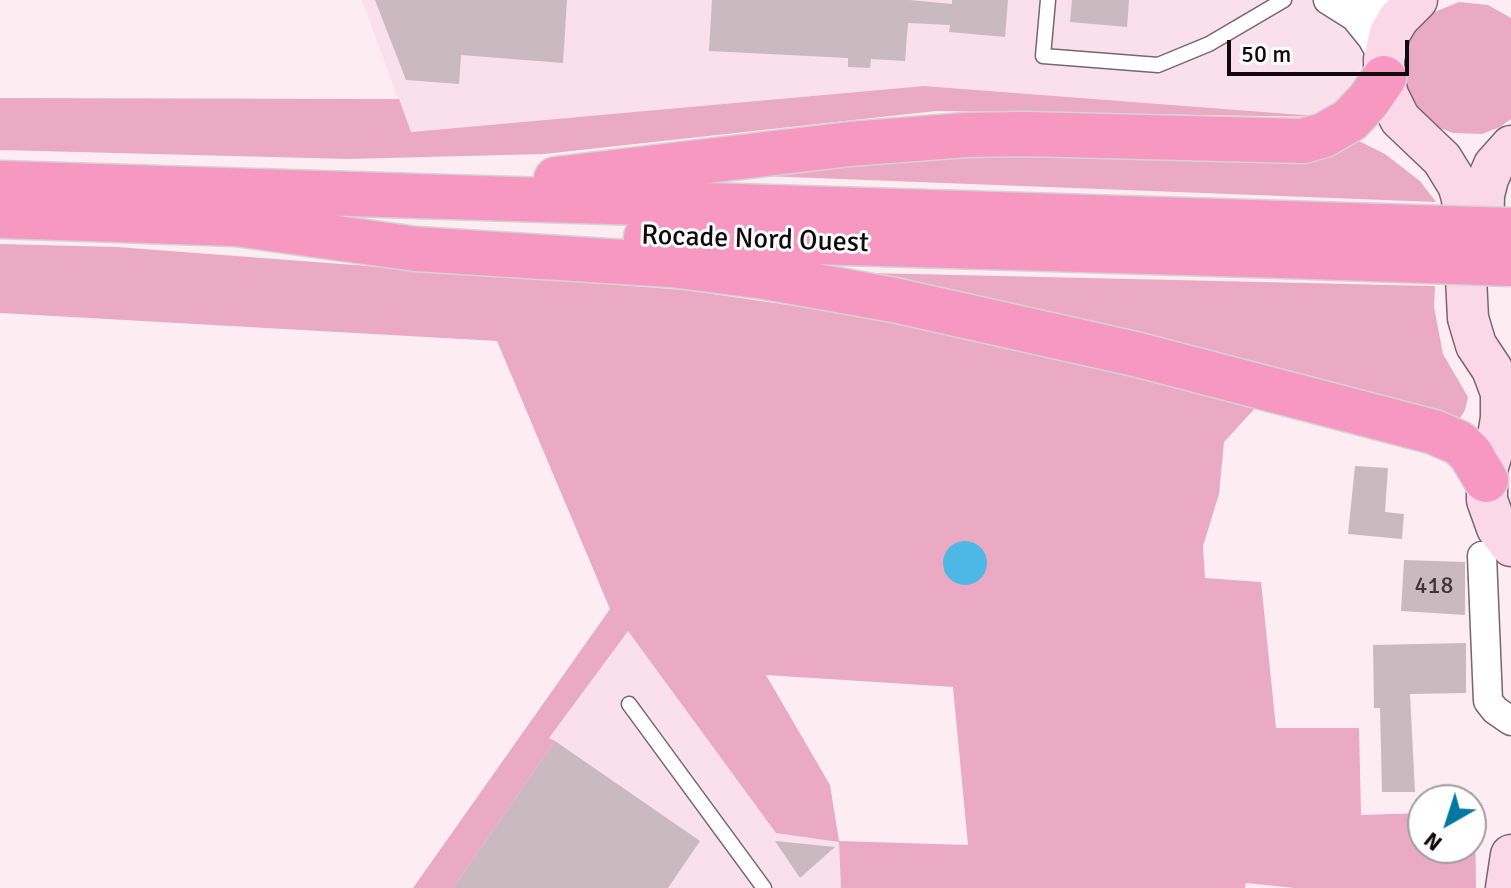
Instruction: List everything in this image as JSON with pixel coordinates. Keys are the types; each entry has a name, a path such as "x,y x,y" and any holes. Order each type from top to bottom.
{"highway":[{"path":"493,199 553,179 904,139 1025,134 1303,141 1324,135 1350,120 1368,101 1384,68"},
{"name":"Rocade Nord Ouest","path":"0,183 493,199 1283,240 1511,264"},
{"name":"Rocade Nord Ouest","path":"0,216 438,232 1283,240 1511,230"},
{"path":"236,224 416,249 671,265 765,277 923,306 1135,354 1434,432 1459,443 1470,453 1498,448"}],"main road":[{"path":"1414,3 1390,33 1384,68 1395,111 1451,171 1462,198 1468,318 1476,345 1492,369 1501,393 1498,448 1487,500 1493,519 1496,551"},
{"path":"1419,137 1435,147 1463,153 1491,151 1511,144"},
{"path":"1511,144 1494,165 1488,179 1483,213 1487,319 1496,345 1511,362"},
{"path":"1506,888 1511,855"}],"street":[{"path":"1328,0 1355,17 1372,38 1384,68"},
{"path":"1342,0 1376,5 1414,3"},
{"path":"1496,551 1488,701 1511,721"}],"lane":[{"path":"1048,0 1043,56 1158,65 1209,44 1284,0"},
{"path":"629,704 764,888"}],"shaded area":[{"path":"362,0 1384,0 1357,75 1329,117 924,86 410,132"},
{"path":"1459,2 1488,5 1511,18 1511,119 1482,134 1453,133 1435,126 1419,114 1405,89 1403,51 1411,33 1432,13"},
{"path":"924,86 1329,117 936,111 544,154 348,159 0,150 0,98 399,99 411,132"},
{"path":"1351,137 1385,154 1420,181 1436,202 711,174 910,152"},
{"path":"0,244 117,247 685,290 947,332 1258,405 1224,442 1219,494 1203,546 1205,578 1261,582 1276,728 1359,728 1361,815 1407,814 1407,864 1476,864 1476,888 1294,888 1246,883 1245,888 841,888 839,842 776,833 628,631 549,738 555,741 453,888 413,888 610,609 497,341 0,313","holes":["766,675 953,687 968,845 839,841 830,785"]},
{"path":"827,272 1435,286 1434,307 1443,354 1468,397 1465,410 1455,427"},
{"path":"610,609 839,841 841,888 413,888"}],"water":[{"path":"965,541 981,547 987,563 981,579 965,585 949,579 943,563 949,547"}],"building":[{"path":"375,0 567,0 563,63 461,55 459,84 406,80"},
{"path":"712,0 909,0 952,4 952,0 1008,0 1005,37 949,32 950,25 908,23 905,61 871,59 870,68 848,67 848,58 709,51"},
{"path":"1072,0 1129,0 1127,27 1070,22"},
{"path":"1355,466 1388,468 1385,512 1404,514 1402,539 1348,534"},
{"path":"1404,560 1465,562 1465,615 1401,611"},
{"path":"1466,643 1466,693 1410,694 1415,784 1407,784 1407,792 1382,792 1380,708 1374,708 1373,645"},
{"path":"555,741 700,841 668,888 453,888"},
{"path":"775,841 835,847 800,878"}]}
